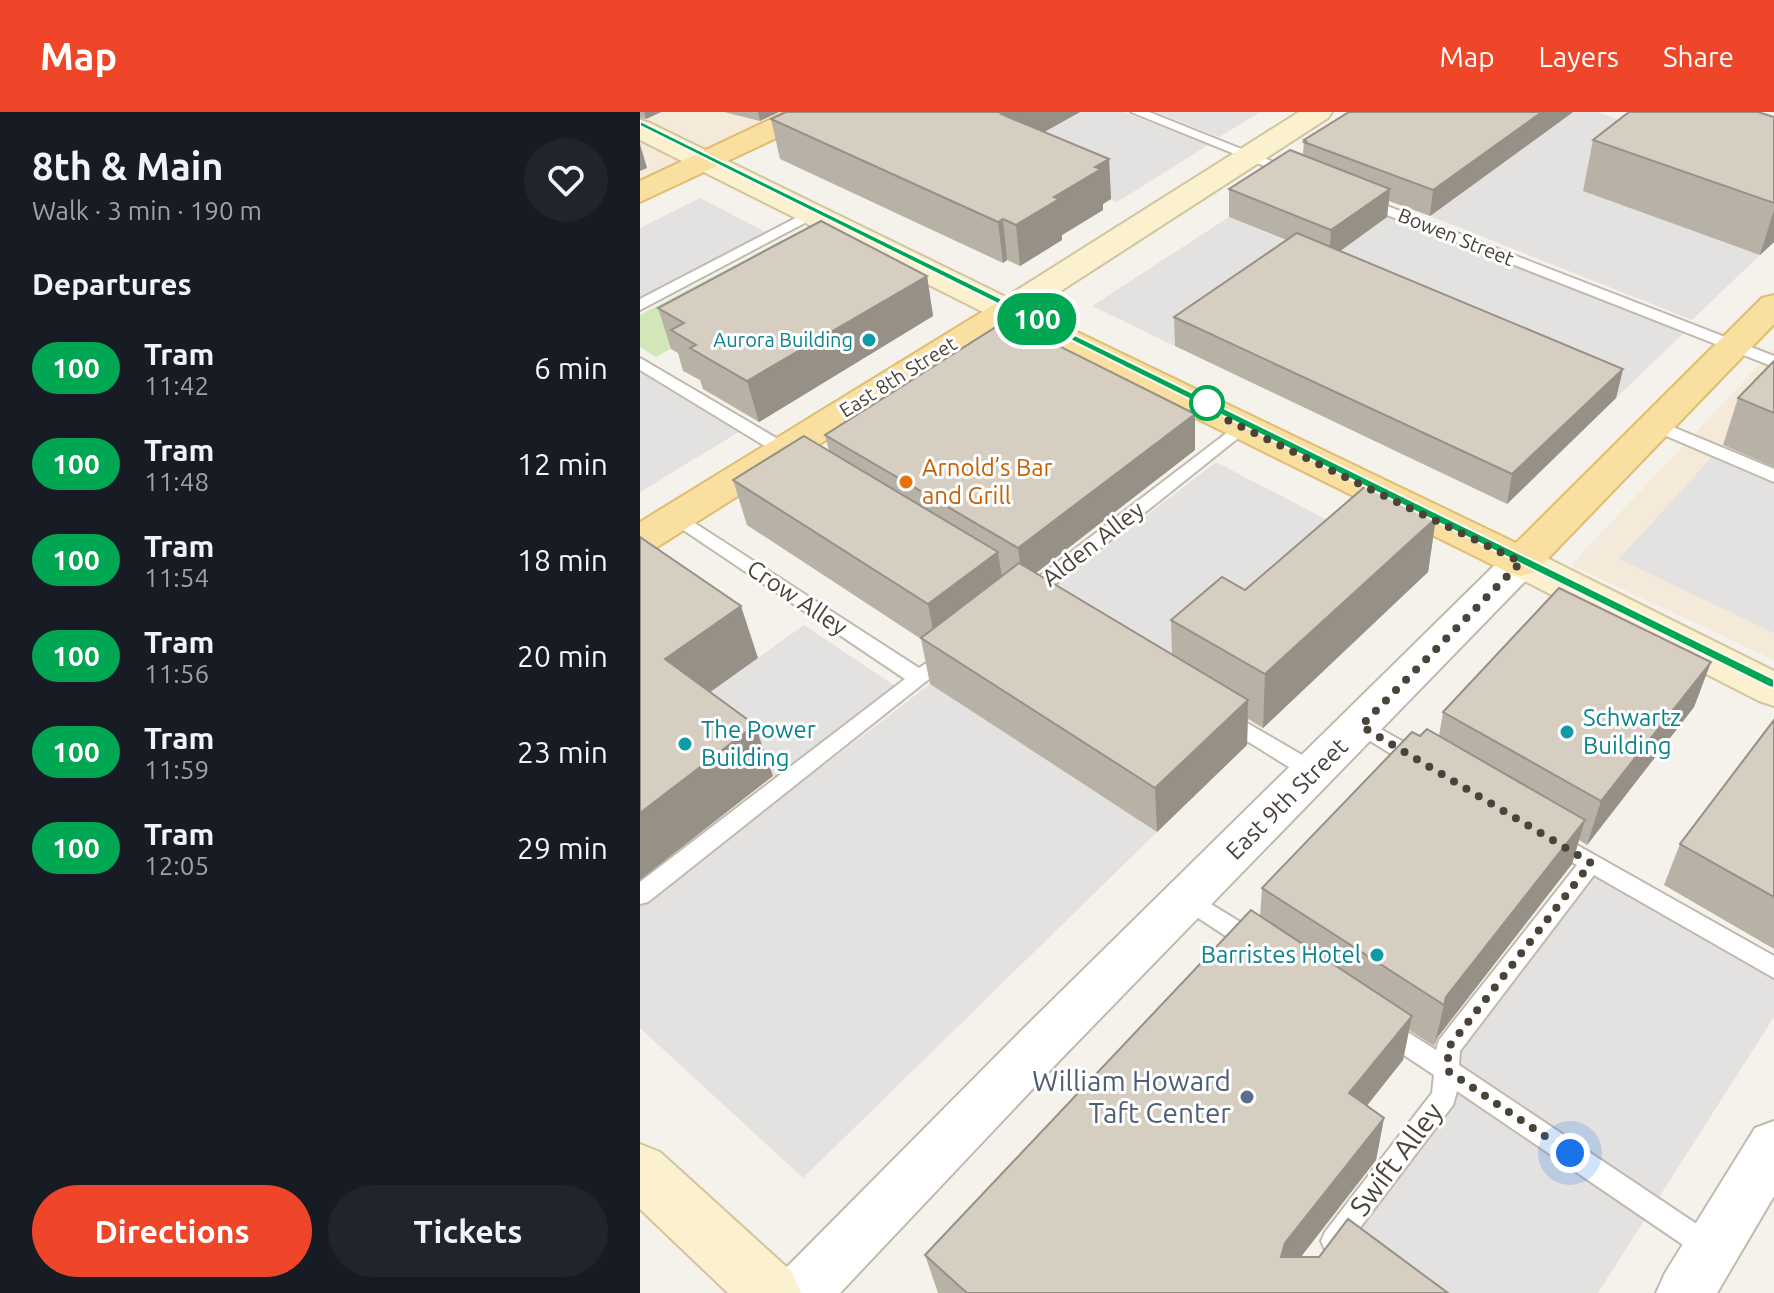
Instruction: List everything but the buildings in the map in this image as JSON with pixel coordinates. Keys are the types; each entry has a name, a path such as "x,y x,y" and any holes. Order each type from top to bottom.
{"main road":[{"path":"640,193 809,112"},
{"name":"East 9th Street","path":"1521,562 1774,305"},
{"path":"1007,311 1521,562"},
{"name":"East 8th Street","path":"640,540 676,517 797,457 1007,311"}],"street":[{"name":"East 8th Street","path":"1007,311 1318,112"},
{"path":"640,129 1007,311"},
{"path":"1521,562 1774,690"},
{"name":"East 9th Street","path":"801,1293 1040,1046 1521,562"},
{"path":"1698,1270 1774,1146"},
{"path":"640,1171 771,1293"}],"lane":[{"path":"1137,112 1302,176"},
{"name":"Bowen Street","path":"1347,194 1774,362"},
{"path":"640,305 811,214"},
{"path":"640,363 797,457"},
{"path":"1656,425 1774,476"},
{"name":"Alden Alley","path":"1024,598 1241,427"},
{"name":"Crow Alley","path":"676,517 919,678"},
{"path":"640,895 967,642"},
{"path":"1209,708 1312,771"},
{"path":"1361,726 1430,767"},
{"path":"1538,831 1774,968"},
{"name":"Swift Alley","path":"1322,1257 1444,1097 1448,1048 1591,863"},
{"path":"1188,899 1276,957"},
{"path":"1368,1018 1448,1071 1698,1270"}],"shaded area":[{"path":"640,112 785,112 640,181"},
{"path":"1080,112 1124,112 1208,145 1117,202 1042,170 977,170"},
{"path":"1156,112 1260,112 1219,137"},
{"path":"1564,112 1597,112 1650,130 1760,255 1692,320 1430,216"},
{"path":"700,198 766,232 640,298 640,228"},
{"path":"1385,210 1687,330 1616,398 1387,301 1260,286 1175,346 1092,306 1229,217 1329,259"},
{"path":"1774,349 1774,660 1571,565"},
{"path":"640,372 739,432 640,492"},
{"path":"1713,456 1774,482 1774,633 1619,559"},
{"path":"1216,462 1362,538 1176,670 1047,592"},
{"path":"804,625 895,686 775,778 685,710"},
{"path":"930,684 1157,832 803,1178 640,1028 640,906"},
{"path":"1591,863 1774,968 1774,1017 1598,1293 1388,1293 1350,1221 1444,1097 1448,1048"}],"green space":[{"path":"782,240 827,262 656,357 640,347 640,315"}],"tram line":[{"path":"640,124 1774,683"},
{"name":"100","path":"640,124 1774,683"}],"place":[{"name":"Aurora Building","path":"869,340"},
{"name":"Arnold’s Bar and Grill","path":"906,482"},
{"name":"Schwartz Building","path":"1567,732"},
{"name":"The Power Building","path":"685,744"},
{"name":"Barristes Hotel","path":"1377,955"},
{"name":"William Howard Taft Center","path":"1247,1097"}],"route":[{"path":"1207,403 1213,413 1279,447 1521,562 1361,726 1591,863 1448,1048 1448,1071 1570,1153"}]}
